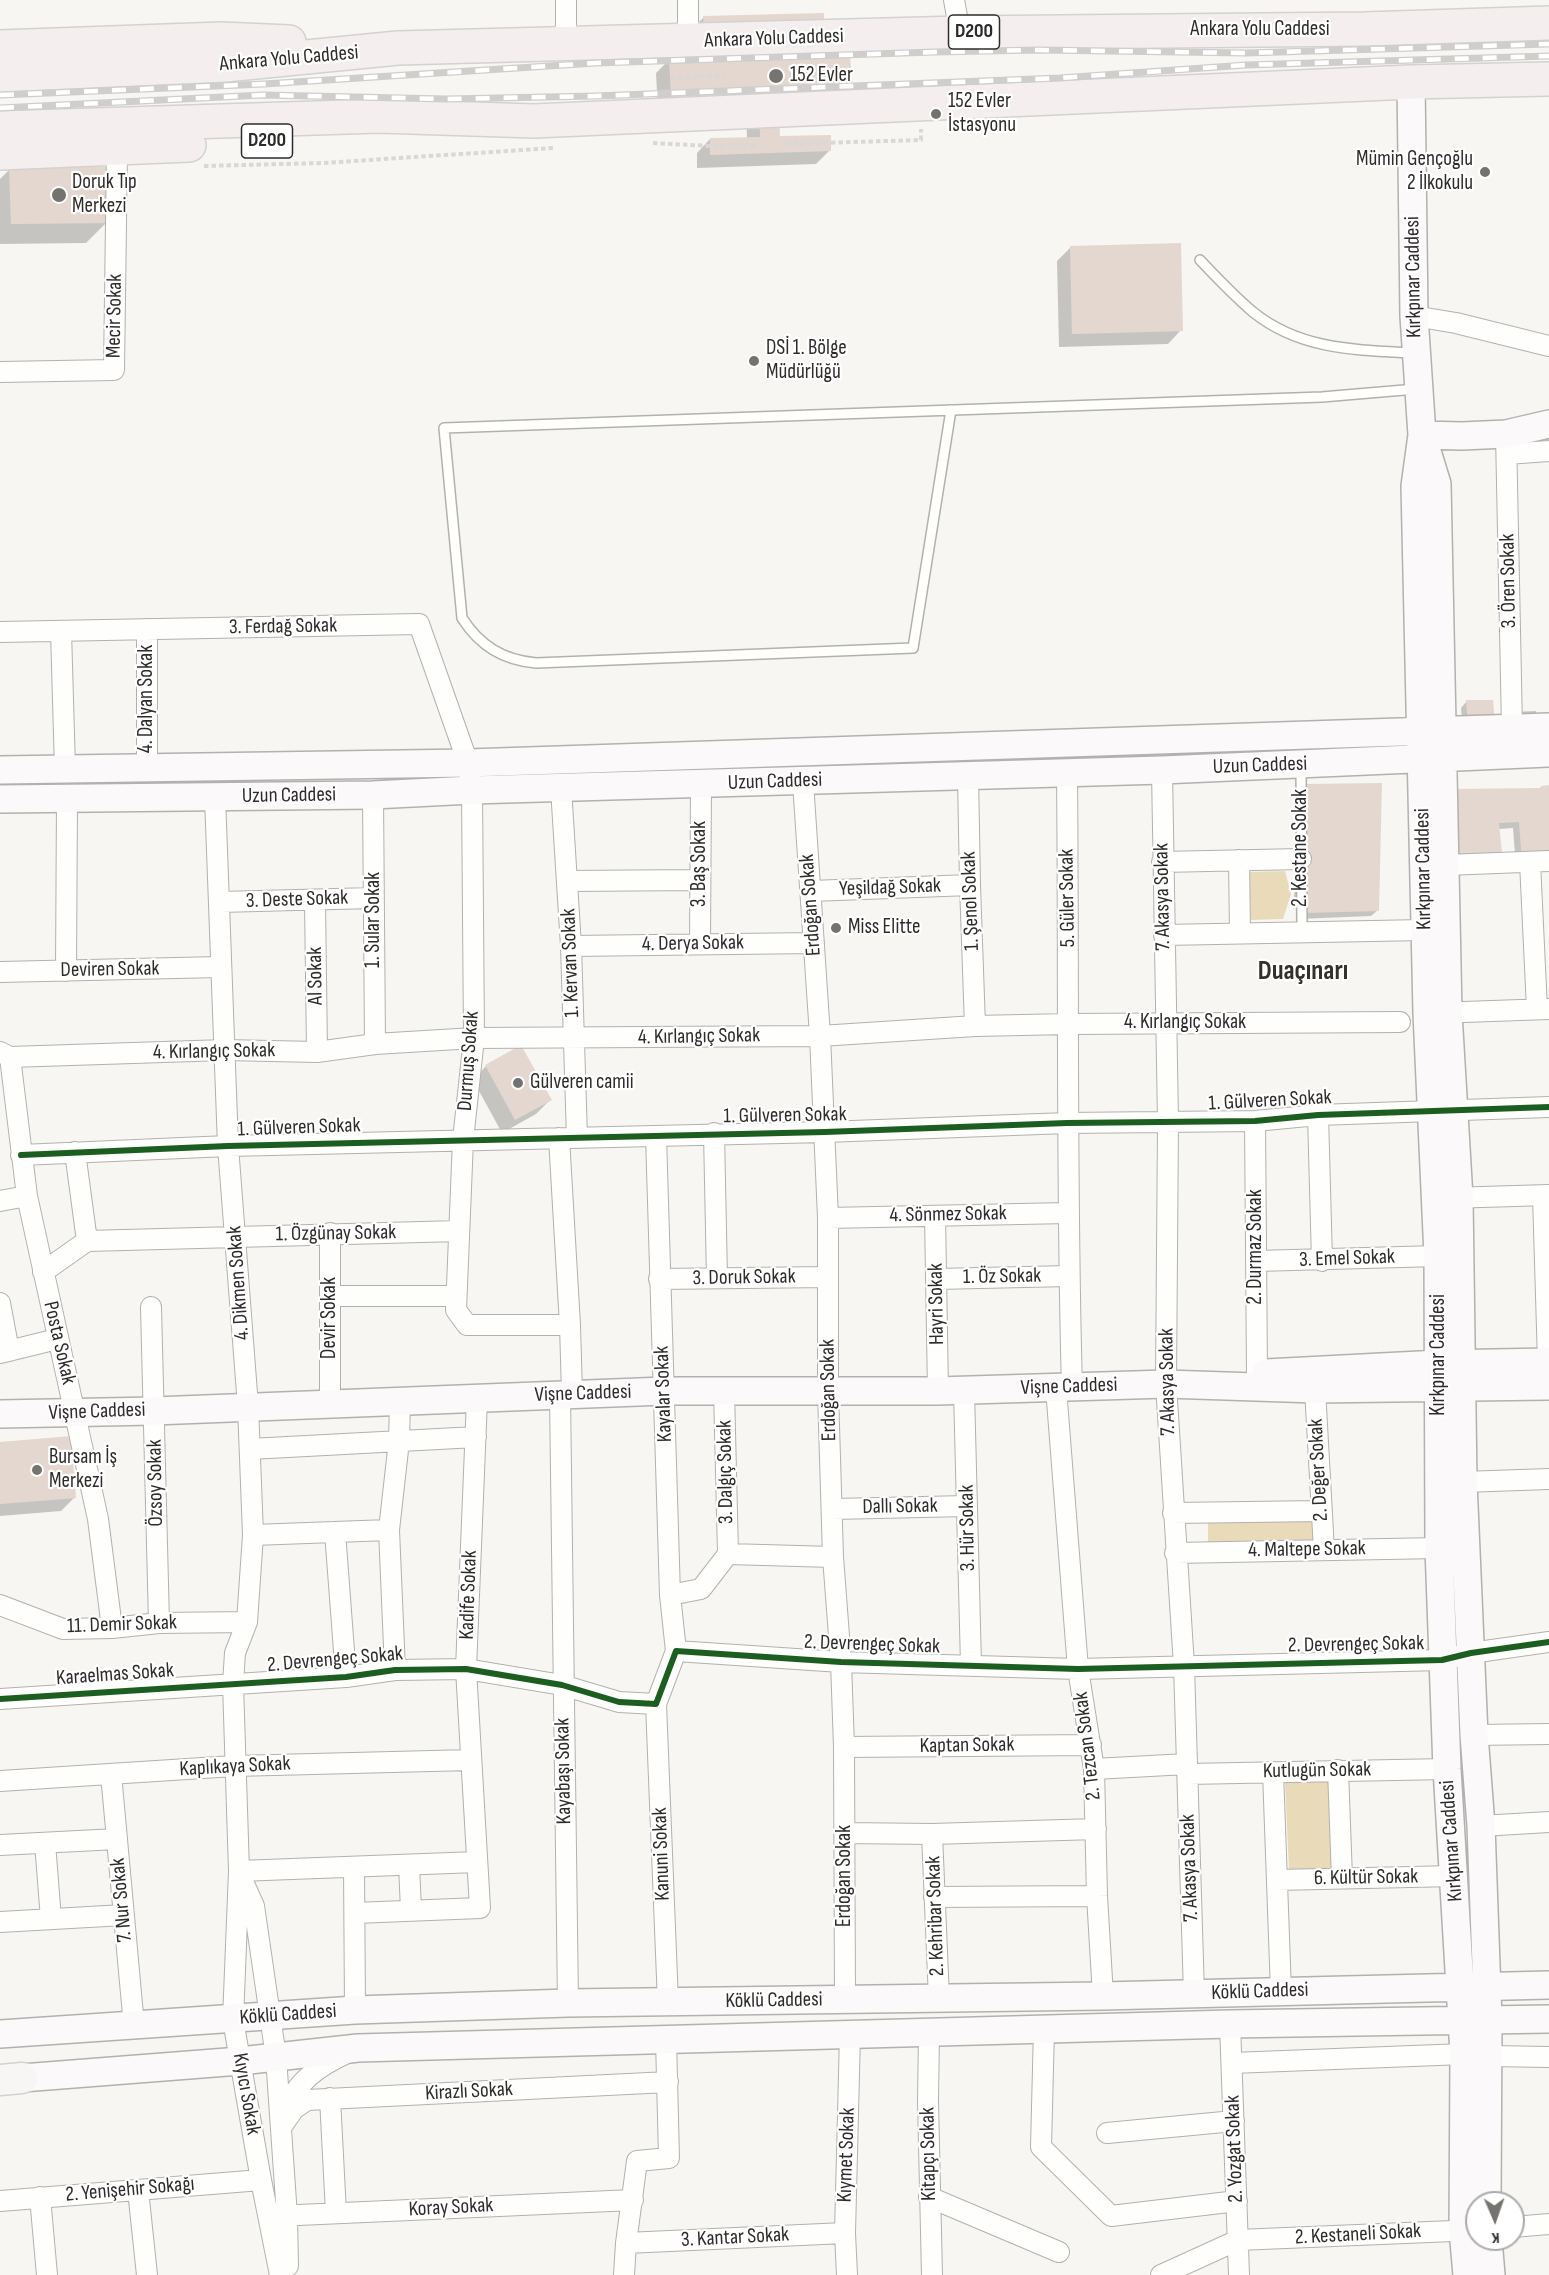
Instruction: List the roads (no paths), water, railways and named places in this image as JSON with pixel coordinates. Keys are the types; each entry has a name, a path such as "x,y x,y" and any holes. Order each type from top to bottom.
{"highway":[{"name":"Ankara Yolu Caddesi","path":"0,75 225,65 398,48 960,33 1365,29 1549,23"},
{"path":"0,47 221,39 398,48"},
{"name":"D200","path":"0,153 383,136 534,121 1412,82 1549,79"},
{"name":"D200","path":"0,128 379,116 534,121"}],"main road":[{"name":"Kırkpınar Caddesi","path":"1412,82 1414,316 1418,389 1422,435 1437,484 1432,731 1433,758 1446,865 1437,1013"},
{"path":"1422,435 1462,436 1506,444 1549,424"},
{"name":"Uzun Caddesi","path":"0,770 468,762 1549,727"},
{"name":"Uzun Caddesi","path":"0,799 373,795 472,790 1162,770 1549,753"},
{"name":"Kırkpınar Caddesi","path":"1433,758 1424,930 1437,1013 1444,1111 1450,1376 1439,1548 1442,1660 1455,1876 1474,1986"},
{"name":"Kırkpınar Caddesi","path":"1447,1198 1438,1256 1463,1482 1474,1735 1481,1826 1474,1986 1477,2055 1476,2191"},
{"name":"Vişne Caddesi","path":"0,1414 154,1411 664,1391 951,1391 1166,1383 1292,1370 1450,1376"},
{"name":"Vişne Caddesi","path":"1166,1383 1315,1389 1450,1376 1549,1370"},
{"name":"Köklü Caddesi","path":"0,2034 355,2010 567,2003 1103,1996 1549,1985"},
{"name":"Köklü Caddesi","path":"7,2079 240,2061 358,2048 1230,2024 1549,2019"},
{"name":"Kırkpınar Caddesi","path":"1477,2055 1486,2191"},
{"name":"Kırkpınar Caddesi","path":"1467,2275 1472,2251"},
{"name":"Kırkpınar Caddesi","path":"1482,2251 1491,2275"}],"street":[{"path":"566,0 567,44"},
{"path":"688,0 688,41"},
{"path":"954,0 960,33"},
{"name":"Mecir Sokak","path":"0,372 114,370 117,148"},
{"path":"1414,316 1456,323 1549,346"},
{"path":"1506,444 1549,452"},
{"name":"3. Ören Sokak","path":"1506,444 1512,728"},
{"name":"3. Ferdağ Sokak","path":"0,632 419,624 468,762"},
{"name":"4. Dalyan Sokak","path":"147,629 147,768"},
{"path":"61,631 66,769"},
{"name":"Durmuş Sokak","path":"468,762 472,790 474,1038 463,1140 456,1310 466,1325 570,1325"},
{"name":"7. Akasya Sokak","path":"1162,770 1168,1122 1166,1383 1175,1553 1184,1666 1194,1994"},
{"name":"5. Güler Sokak","path":"1067,772 1068,1213"},
{"name":"1. Şenol Sokak","path":"968,775 969,885 975,1026"},
{"name":"Erdoğan Sokak","path":"803,782 820,1036 828,1218 828,1392 833,1557 841,1662 844,1747 845,2000"},
{"name":"3. Baş Sokak","path":"700,944 701,785"},
{"name":"1. Kervan Sokak","path":"561,788 574,1038 568,1138 570,1325 566,1394"},
{"name":"1. Sular Sokak","path":"373,795 375,1044"},
{"name":"4. Dikmen Sokak","path":"216,797 220,967 228,1146 248,1406 253,1535 247,1622 235,1653 234,1766"},
{"path":"66,970 67,798"},
{"path":"1162,862 1301,859"},
{"path":"1239,860 1240,932"},
{"path":"1437,1013 1543,1009 1540,861 1446,865"},
{"path":"567,881 700,880"},
{"name":"Yeşildağ Sokak","path":"811,891 969,885"},
{"name":"3. Deste Sokak","path":"220,903 373,898"},
{"name":"Al Sokak","path":"315,900 317,1052"},
{"name":"2. Kestane Sokak","path":"1164,935 1424,930"},
{"name":"4. Derya Sokak","path":"571,946 814,943"},
{"name":"Deviren Sokak","path":"0,972 220,967"},
{"name":"4. Kırlangıç Sokak","path":"5,1055 225,1050 317,1052 375,1044 474,1038 820,1036 975,1026 1400,1022"},
{"name":"Posta Sokak","path":"5,1055 27,1196 98,1519 112,1629"},
{"name":"1. Gülveren Sokak","path":"21,1155 228,1146 1255,1120 1318,1114 1549,1107"},
{"path":"1318,1114 1322,1261"},
{"name":"2. Durmaz Sokak","path":"1255,1120 1257,1374"},
{"path":"714,1133 717,1278"},
{"name":"Kayalar Sokak","path":"656,1136 670,1594 676,1651"},
{"path":"43,1272 87,1241 75,1152"},
{"path":"1447,1198 1546,1195 1549,1370"},
{"path":"0,1201 27,1196"},
{"name":"4. Sönmez Sokak","path":"828,1218 1068,1213"},
{"name":"2. Tezcan Sokak","path":"1068,1213 1069,1276 1064,1387 1078,1669 1094,1769 1097,1896 1103,1996"},
{"name":"Hayri Sokak","path":"935,1216 936,1279 951,1391"},
{"name":"1. Özgünay Sokak","path":"87,1241 330,1233 459,1232"},
{"name":"Devir Sokak","path":"330,1233 330,1403"},
{"name":"3. Emel Sokak","path":"1256,1261 1322,1261 1438,1256"},
{"name":"1. Öz Sokak","path":"936,1279 1069,1276"},
{"name":"3. Doruk Sokak","path":"659,1279 828,1277"},
{"path":"330,1296 456,1296"},
{"path":"0,1303 5,1352 57,1339"},
{"name":"Özsoy Sokak","path":"151,1307 159,1623"},
{"name":"2. Değer Sokak","path":"1315,1389 1324,1550"},
{"name":"3. Dalgıç Sokak","path":"724,1390 728,1554"},
{"name":"3. Hür Sokak","path":"951,1391 967,1506 971,1665"},
{"name":"Kayabaşı Sokak","path":"566,1394 562,1685 567,2003"},
{"name":"Kadife Sokak","path":"411,1910 480,1908 466,1669 477,1399"},
{"path":"395,1670 389,1530 399,1441 400,1402"},
{"path":"250,1449 476,1437"},
{"path":"1463,1482 1549,1479"},
{"name":"Dallı Sokak","path":"833,1509 967,1506"},
{"path":"1173,1513 1321,1511"},
{"path":"253,1535 389,1530"},
{"path":"335,1532 346,1677"},
{"name":"4. Maltepe Sokak","path":"1175,1553 1439,1548"},
{"path":"670,1594 701,1589 728,1554 833,1557"},
{"name":"11. Demir Sokak","path":"0,1605 63,1629 112,1629 159,1623 247,1622"},
{"name":"2. Devrengeç Sokak","path":"676,1651 841,1662 1078,1669 1442,1660 1471,1653 1549,1642"},
{"path":"656,1704 676,1651"},
{"name":"2. Devrengeç Sokak","path":"233,1684 346,1677 395,1670 466,1669 562,1685 619,1702 656,1704"},
{"name":"Karaelmas Sokak","path":"0,1699 233,1684"},
{"name":"Kanuni Sokak","path":"656,1704 668,2003"},
{"path":"1474,1735 1549,1734"},
{"name":"Kaptan Sokak","path":"844,1747 1091,1745"},
{"name":"Kaplıkaya Sokak","path":"0,1781 234,1766 471,1760"},
{"name":"Kıyıcı Sokak","path":"234,1766 239,1871 233,2020 261,2180 279,2216 280,2275"},
{"name":"Kutlugün Sokak","path":"1094,1769 1273,1772 1447,1769"},
{"path":"1338,1770 1342,1878"},
{"path":"1273,1772 1281,1992"},
{"name":"7. Nur Sokak","path":"111,1774 134,2026"},
{"path":"1481,1826 1549,1822"},
{"name":"2. Kehribar Sokak","path":"845,1833 932,1834 1096,1829"},
{"name":"2. Kehribar Sokak","path":"932,1834 939,1999"},
{"path":"0,1845 117,1839"},
{"path":"45,1842 51,1919"},
{"path":"288,2275 279,2216 282,2126 276,2057 254,1906 239,1871 477,1862"},
{"path":"355,1913 411,1910 409,1865"},
{"path":"354,1867 355,2010"},
{"name":"6. Kültür Sokak","path":"1277,1880 1455,1876"},
{"path":"934,1897 1097,1896"},
{"path":"0,1922 124,1915"},
{"name":"2. Yozgat Sokak","path":"1230,2024 1239,2275"},
{"path":"1044,2029 1041,2147 1111,2216 1237,2201"},
{"name":"Kitapçı Sokak","path":"929,2032 929,2197 932,2275"},
{"name":"Kıymet Sokak","path":"847,2275 845,2233 850,2034"},
{"path":"624,2275 637,2161 669,2158 666,2039"},
{"path":"282,2126 288,2104 302,2081 320,2067 358,2048"},
{"path":"1232,2063 1477,2055 1549,2057"},
{"name":"Kirazlı Sokak","path":"282,2126 294,2109 307,2100 668,2082"},
{"path":"330,2098 336,2213"},
{"path":"1107,2133 1234,2121"},
{"name":"2. Yenişehir Sokağı","path":"0,2201 261,2180"},
{"path":"138,2190 147,2275"},
{"path":"40,2197 47,2275"},
{"path":"929,2197 1059,2252"},
{"name":"Koray Sokak","path":"279,2216 633,2200"},
{"path":"1525,2226 1549,2224"},
{"name":"3. Kantar Sokak","path":"626,2243 845,2233"},
{"name":"2. Kestaneli Sokak","path":"1238,2240 1465,2233"},
{"path":"1161,2275 1185,2269 1238,2240"}],"lane":[{"path":"1200,260 1253,312 1287,334 1323,346 1342,349 1416,353"},
{"path":"951,410 913,648 536,663 508,658 495,652 476,638 462,618 444,428 951,410 1322,397 1418,389"},
{"name":"2. Kestane Sokak","path":"1301,764 1302,932"}],"railway":[{"path":"0,95 264,84 596,63 935,52 1039,50 1246,53 1549,44"},
{"path":"0,108 263,95 447,99 596,96 1060,78 1246,65 1549,56"}],"place":[{"name":"152 Evler","path":"776,76"},
{"name":"152 Evler İstasyonu","path":"936,114"},
{"name":"Mümin Gençoğlu 2 İlkokulu","path":"1485,172"},
{"name":"Doruk Tıp Merkezi","path":"59,195"},
{"name":"DSİ 1. Bölge Müdürlüğü","path":"754,361"},
{"name":"Miss Elitte","path":"836,928"},
{"name":"Gülveren camii","path":"518,1083"},
{"name":"Bursam İş Merkezi","path":"37,1470"}],"district":[{"name":"Duaçınarı","path":"1303,972"}]}
